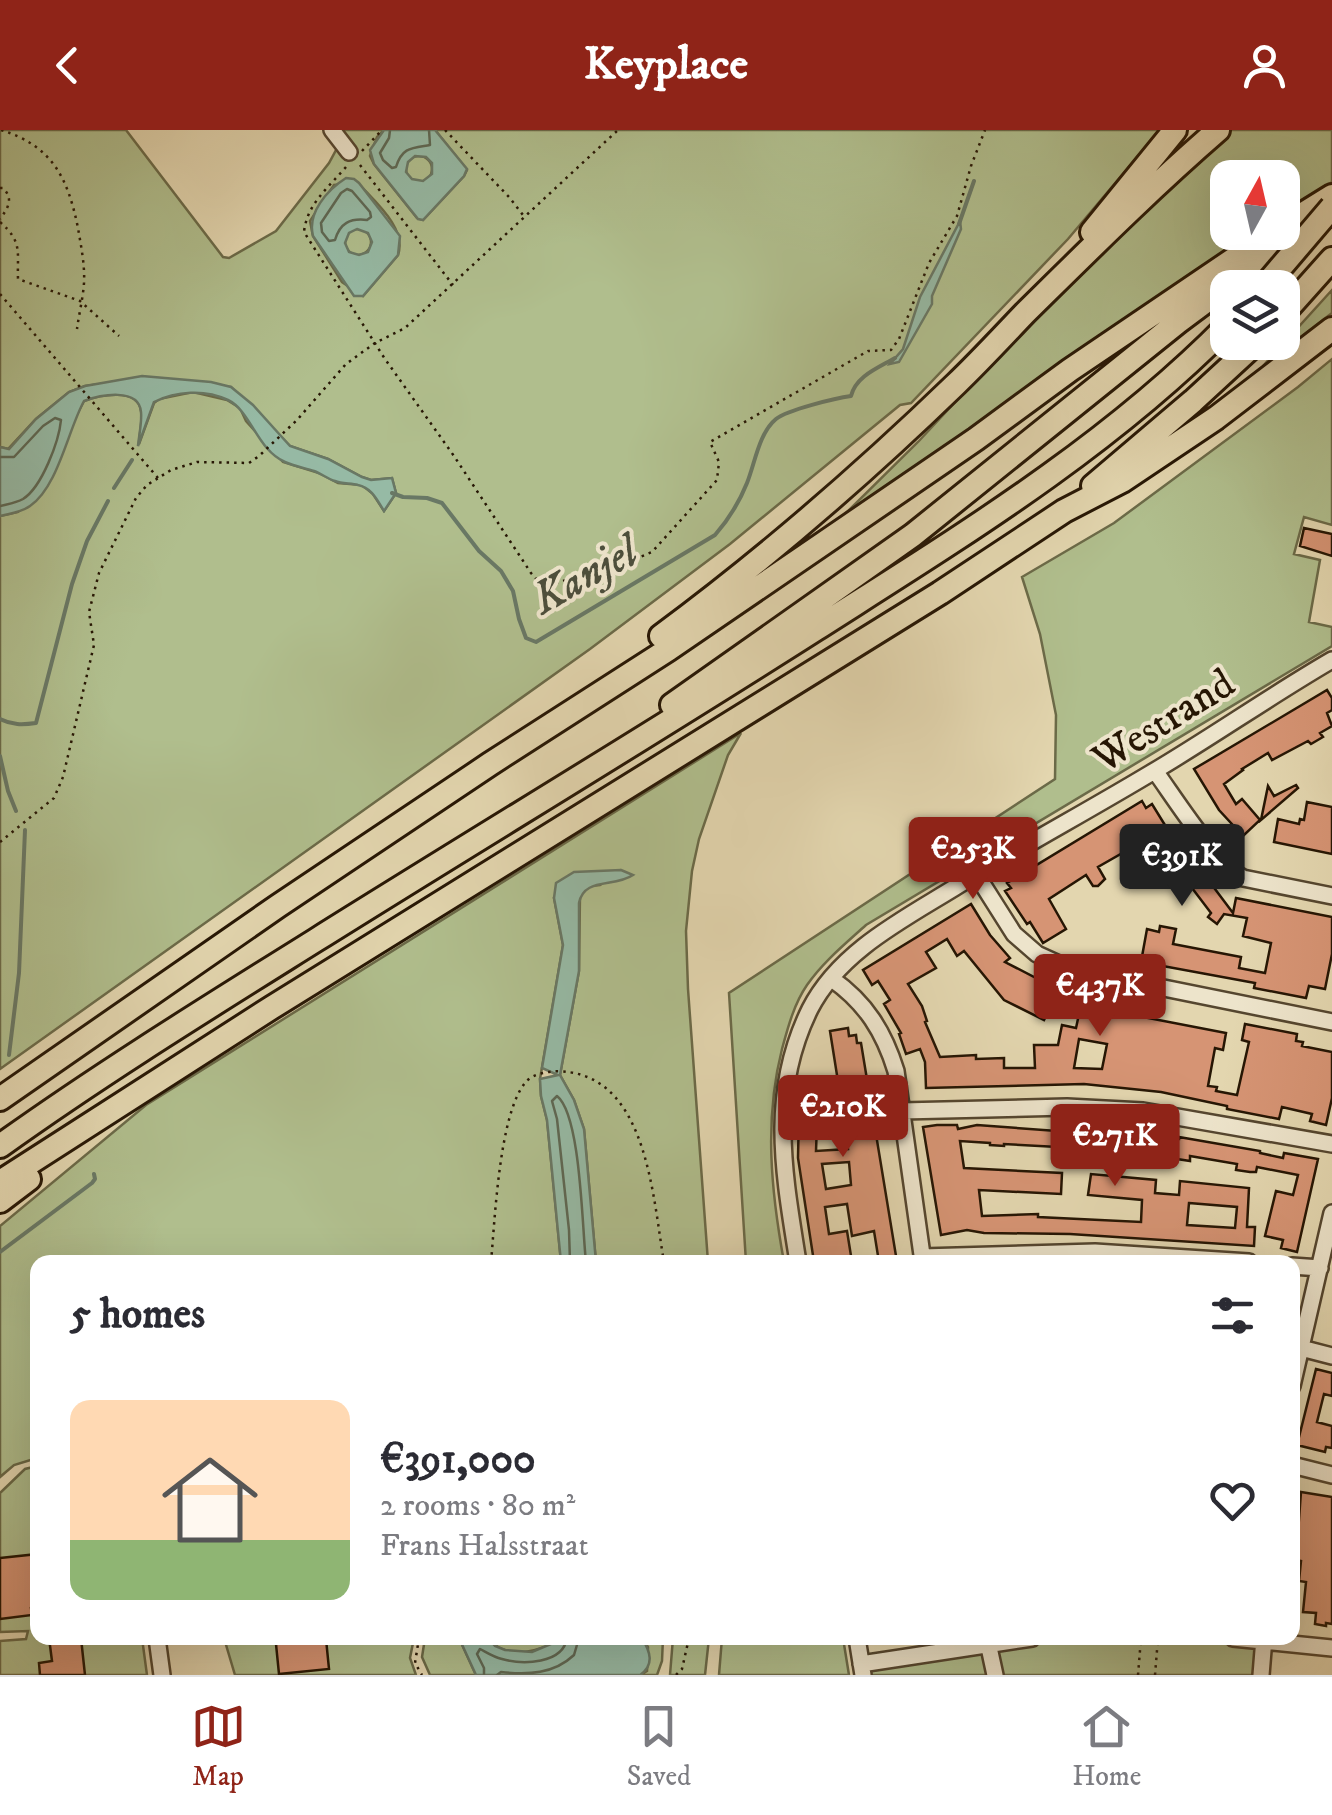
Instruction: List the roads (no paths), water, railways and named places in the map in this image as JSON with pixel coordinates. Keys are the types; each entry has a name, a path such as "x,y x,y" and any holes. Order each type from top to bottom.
{"highway":[{"path":"1026,312 1175,130"},
{"path":"490,764 686,618 843,490 1218,130"},
{"path":"1300,216 1332,196"},
{"path":"1279,270 1332,208"},
{"path":"582,774 696,686 913,535 1190,313 1332,208"},
{"path":"0,1099 278,906 668,650 1247,250"},
{"path":"1300,294 1332,259"},
{"path":"1064,511 1122,481 1204,427 1332,329"},
{"path":"0,1146 197,1015 756,667 1043,481 1142,405 1210,342"},
{"path":"0,1182 271,1008 940,594 1064,511 1237,360"},
{"path":"0,1201 92,1124"}],"street":[{"path":"332,130 352,155"},
{"name":"Westrand","path":"797,1255 784,1174 783,1108 799,1036 812,1006 832,979 879,934 1155,771 1332,660"},
{"path":"1155,771 1236,875 1332,896"},
{"path":"976,874 1014,934 1037,954 1070,969 1332,1022"},
{"path":"832,979 869,1012 890,1051 922,1255"},
{"path":"902,1111 1068,1107 1142,1111 1332,1144"},
{"path":"1300,1352 1329,1241 1332,1213"},
{"path":"1030,1255 1094,1252 1123,1255"},
{"path":"1300,1267 1320,1268"},
{"path":"1301,1348 1332,1356"},
{"path":"1300,1467 1332,1475"},
{"path":"1300,1644 1332,1648"},
{"path":"158,1645 162,1675"},
{"path":"858,1645 862,1670 971,1645"},
{"path":"989,1645 995,1675"},
{"path":"1261,1675 1264,1645"}],"water":[{"path":"384,130 435,130 467,169 423,220 418,219 374,164 370,150","holes":["415,156 426,157 432,163 432,174 423,181 412,179 406,172 408,162"]},
{"path":"346,178 359,183 400,236 398,255 363,296 354,296 313,236 316,211","holes":["357,229 368,233 372,242 368,252 349,252 345,243 349,233"]},
{"path":"960,221 961,229 932,304 899,362 890,364 903,349 920,297"},
{"path":"142,376 231,387 290,446 371,480 392,478 396,493 384,511 374,495 363,487 285,462 268,449 236,405 210,394 181,394 154,402 138,446 139,404 126,396 109,395 84,401 55,472 40,497 23,510 0,516 0,447 9,449 36,419 69,392"},
{"path":"621,870 633,875 587,889 579,903 579,971 560,1075 584,1129 595,1255 560,1255 540,1079 558,1075 542,1068 563,945 554,898 556,883 574,872"},
{"path":"462,1645 494,1645 532,1652 548,1645 645,1645 649,1653 649,1662 640,1675 476,1675"}],"waterway":[{"name":"Kanjel","path":"959,224 974,181"},
{"name":"Kanjel","path":"392,493 442,503 479,551 501,571 513,591 526,638 536,642 715,535 741,497 761,440 776,419 801,408 851,396 863,378 895,358"},
{"path":"114,488 132,460"},
{"path":"0,719 17,724 36,723 72,584 87,541 108,501"},
{"path":"0,756 16,811"},
{"path":"9,1055 19,973 25,830"},
{"path":"0,1252 92,1183 94,1174"}]}
